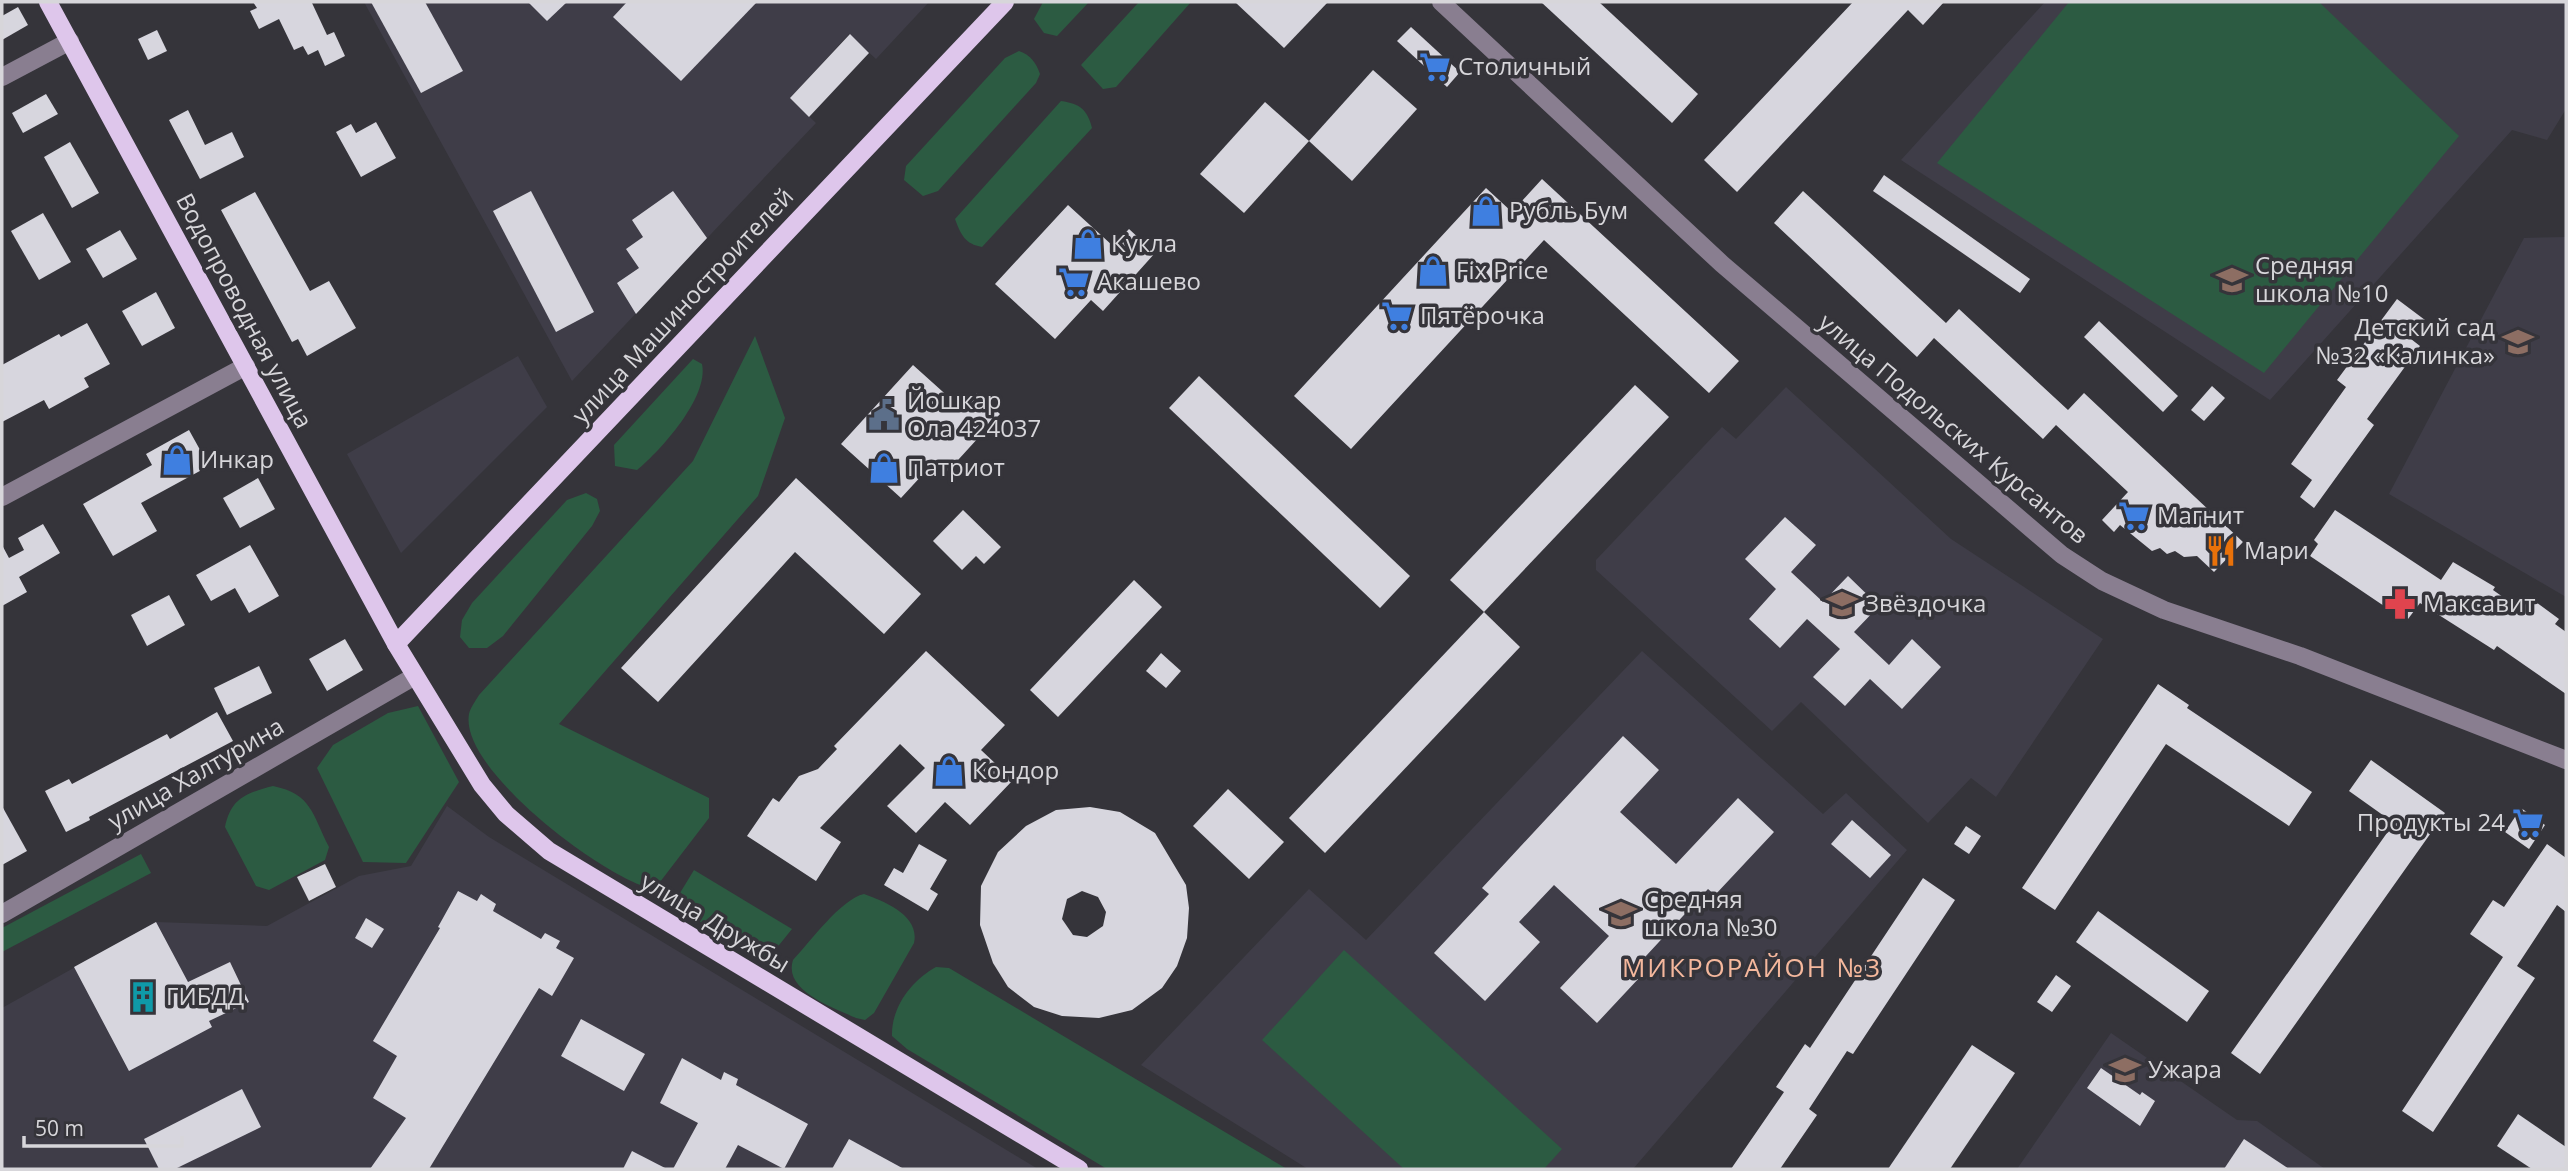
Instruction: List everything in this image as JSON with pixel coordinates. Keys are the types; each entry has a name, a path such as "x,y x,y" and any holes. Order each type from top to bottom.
{"main road":[{"name":"Водопроводная улица","path":"48,2 396,644"},
{"name":"улица Машиностроителей","path":"396,644 1005,2"},
{"name":"улица Дружбы","path":"396,644 482,785 506,814 549,851 1079,1169"}],"street":[{"name":"улица Подольских Курсантов","path":"1441,2 1732,273 2062,555 2102,582 2164,610 2300,656 2566,760"},
{"path":"2,77 69,41"},
{"path":"2,497 246,366"},
{"name":"улица Халтурина","path":"2,914 415,676"}],"shaded area":[{"path":"364,2 929,2 876,59 849,34 790,98 816,123 572,381"},
{"name":"Средняя школа №10","path":"2045,2 2566,2 2566,109 2547,140 2512,130 2270,400 1901,160"},
{"name":"Детский сад №32 «Калинка»","path":"2566,237 2566,597 2389,494 2524,238"},
{"path":"518,356 547,407 401,553 347,454"},
{"name":"Звёздочка","path":"1786,387 1951,539 2103,639 1996,797 1971,778 1928,823 1801,702 1772,731 1596,570 1596,560 1722,427 1736,439"},
{"name":"Средняя школа №30","path":"1642,651 1823,814 1846,793 1907,850 1633,1169 1308,1169 1141,1065 1309,889 1366,940"},
{"path":"447,806 489,837 1038,1169 2,1169 2,1008 156,922 267,926 359,876 411,866"},
{"name":"Ужара","path":"2111,1033 2237,1120 2257,1121 2325,1169 2017,1169"}],"green space":[{"path":"1043,2 1089,2 1057,36 1044,33 1034,19"},
{"path":"1139,2 1191,2 1116,87 1103,89 1081,65"},
{"name":"Средняя школа №10","path":"2069,2 2319,2 2459,136 2264,373 1937,163"},
{"path":"1019,51 1030,57 1037,66 1040,74 1036,83 938,191 923,196 904,180 906,166 1005,58"},
{"path":"1061,101 1082,108 1092,128 982,247 971,244 962,234 955,219"},
{"path":"755,336 785,418 758,496 559,724 709,798 709,818 660,882 650,888 628,880 600,864 538,818 486,763 472,737 469,714 479,695 693,461"},
{"path":"693,359 702,364 702,377 691,407 681,422 637,470 615,466 614,445"},
{"path":"586,493 597,499 600,511 592,526 503,636 487,648 469,648 460,637 462,620 472,603 567,500"},
{"path":"418,706 459,782 406,863 363,862 317,768 333,745 388,713"},
{"path":"273,786 296,794 303,800 314,815 329,847 325,860 269,890 256,886 225,827 231,809 241,798"},
{"path":"141,854 151,873 2,952 2,928"},
{"path":"694,870 792,929 771,955 758,958 681,910 680,893"},
{"path":"864,894 900,911 912,925 914,933 914,943 874,1013 865,1020 812,996 795,981 792,971 793,960 826,922 846,904"},
{"path":"1344,950 1562,1149 1544,1169 1404,1169 1262,1040"},
{"path":"936,967 949,968 1287,1169 1107,1169 907,1049 892,1036 899,1005 911,987"}],"building":[{"path":"253,2 315,2 312,3 327,35 334,32 345,56 325,66 318,50 308,55 303,46 294,50 279,19 259,29 250,11 257,8"},
{"path":"371,2 425,2 463,71 421,93"},
{"path":"528,2 567,2 547,21"},
{"path":"627,2 757,2 681,81 613,17"},
{"path":"1235,2 1328,2 1284,48"},
{"path":"1541,2 1599,2 1698,94 1672,123"},
{"path":"1853,2 1944,2 1923,25 1908,10 1737,192 1704,160"},
{"path":"18,7 28,25 2,40 2,16"},
{"path":"1411,27 1460,72 1447,87 1397,41"},
{"path":"157,30 167,51 148,60 138,39"},
{"path":"850,34 869,53 809,117 790,98"},
{"path":"1373,70 1417,109 1352,181 1309,141"},
{"path":"46,94 58,114 23,133 12,113"},
{"path":"1265,102 1309,141 1244,213 1200,174"},
{"path":"188,110 205,145 232,132 244,157 200,179 169,120"},
{"path":"376,122 396,158 361,177 336,132 351,124 356,133"},
{"path":"70,142 99,193 72,208 44,157"},
{"path":"1884,175 2030,279 2020,293 1873,191"},
{"path":"1542,179 1739,361 1709,393 1544,240 1351,449 1294,396 1486,188 1512,212"},
{"path":"531,191 594,312 556,332 493,211"},
{"path":"673,191 707,238 636,314 617,283 639,268 626,249 643,237 632,220"},
{"path":"1803,191 1946,323 1959,309 2068,410 2084,393 2243,542 2214,572 2197,556 2184,557 2175,551 2167,554 2160,548 2152,551 2120,525 2114,532 2102,520 2128,492 2056,425 2043,439 1934,338 1917,357 1774,223"},
{"path":"255,192 310,291 329,281 356,328 307,356 298,339 292,342 221,210"},
{"path":"1068,205 1113,246 1129,229 1155,253 1103,311 1091,300 1055,339 995,284"},
{"path":"43,213 71,262 39,280 11,231"},
{"path":"120,230 137,259 103,278 86,249"},
{"path":"156,292 175,328 142,346 122,311"},
{"path":"2397,299 2425,320 2411,339 2420,346 2367,419 2374,425 2314,508 2300,497 2312,480 2291,464 2346,387 2337,380"},
{"path":"2099,321 2178,396 2163,412 2084,337"},
{"path":"87,323 110,364 84,378 89,387 49,409 44,400 2,422 2,365 59,334 61,337"},
{"path":"913,365 962,409 977,393 1000,414 948,471 936,460 901,498 841,444"},
{"path":"1199,376 1410,576 1380,608 1169,408"},
{"path":"1635,385 1669,417 1484,612 1450,580"},
{"path":"2212,386 2225,398 2204,421 2191,410"},
{"path":"189,430 209,466 141,503 157,531 113,556 83,504 152,465 146,454"},
{"path":"258,478 275,509 240,528 223,498"},
{"path":"796,478 921,594 884,634 795,552 658,702 621,668"},
{"path":"963,510 1001,547 984,564 976,556 962,570 933,541"},
{"path":"2335,510 2441,580 2453,562 2495,587 2493,590 2520,609 2529,597 2559,619 2555,624 2566,632 2566,694 2497,646 2494,650 2420,603 2408,619 2389,605 2387,608 2310,556 2318,544 2314,540"},
{"path":"1785,517 1816,545 1791,572 1823,602 1848,576 1879,606 1854,632 1889,665 1912,639 1941,667 1902,709 1870,679 1845,706 1813,677 1840,649 1807,619 1780,648 1749,619 1776,589 1745,559"},
{"path":"43,524 60,553 19,577 27,592 2,606 2,545 9,558 24,550 18,538"},
{"path":"250,545 279,596 249,613 235,588 211,601 196,575"},
{"path":"1134,580 1162,607 1058,717 1030,690"},
{"path":"169,595 185,625 147,646 131,615"},
{"path":"1484,612 1520,647 1325,853 1289,818"},
{"path":"345,639 363,670 327,691 309,659"},
{"path":"926,651 1005,725 981,750 1013,780 970,825 945,802 916,833 887,806 925,768 900,744 820,828 841,842 816,881 747,836 773,798 779,802 799,776 818,769 837,749 834,746"},
{"path":"1161,653 1181,671 1166,688 1146,671"},
{"path":"259,666 272,693 227,715 214,688"},
{"path":"2158,684 2189,705 2187,708 2312,792 2289,826 2166,744 2055,910 2022,888"},
{"path":"217,712 233,741 89,817 90,820 66,832 45,791 69,779 72,784 167,734 170,739"},
{"path":"1623,736 1659,770 1620,812 1676,864 1738,798 1774,832 1715,895 1708,889 1633,970 1640,977 1597,1023 1560,988 1609,936 1554,885 1519,922 1540,942 1485,1001 1434,953 1489,894 1482,888"},
{"path":"2371,760 2445,813 2260,1074 2231,1053 2394,823 2349,791"},
{"path":"1228,789 1284,842 1249,879 1193,826"},
{"path":"2,806 27,851 2,865"},
{"path":"1090,807 1120,812 1155,833 1186,885 1189,908 1187,938 1177,966 1162,988 1132,1010 1099,1018 1062,1016 1034,1007 1008,987 993,963 980,925 981,886 998,852 1026,826 1056,810","holes":["1082,891 1098,897 1106,912 1103,926 1087,937 1073,935 1062,919 1067,899"]},
{"path":"2521,808 2545,825 2529,849 2505,832"},
{"path":"1852,820 1891,855 1870,878 1831,844"},
{"path":"1966,826 1981,836 1969,854 1954,844"},
{"path":"919,844 947,860 930,889 938,894 928,911 884,885 894,868 903,873"},
{"path":"2547,844 2566,858 2566,912 2557,905 2517,966 2535,978 2433,1132 2402,1111 2503,957 2470,934 2493,900 2504,907"},
{"path":"325,864 336,887 309,901 297,877"},
{"path":"1923,878 1955,900 1853,1054 1847,1051 1809,1109 1817,1115 1780,1169 1731,1169 1784,1092 1776,1087 1805,1044 1810,1048"},
{"path":"458,891 477,901 481,894 496,904 493,911 541,939 545,933 560,941 556,948 574,958 552,996 539,988 429,1169 370,1169 406,1118 373,1098 397,1056 373,1041 440,928 438,927"},
{"path":"2098,911 2209,991 2187,1022 2076,942"},
{"path":"366,918 384,929 372,948 355,938"},
{"name":"ГИБДД","path":"156,922 188,982 230,962 249,1002 209,1021 212,1027 129,1071 74,967"},
{"path":"2056,975 2071,986 2052,1012 2037,1002"},
{"path":"581,1019 645,1054 624,1091 561,1056"},
{"path":"1972,1045 2015,1073 1950,1169 1888,1169"},
{"path":"682,1058 721,1080 724,1072 738,1079 736,1085 808,1124 784,1169 738,1145 725,1169 673,1169 698,1123 660,1103"},
{"path":"2101,1068 2140,1095 2142,1092 2155,1101 2140,1126 2087,1088"},
{"path":"242,1089 261,1127 175,1169 159,1169 144,1139"},
{"path":"2518,1114 2566,1147 2566,1169 2532,1169 2497,1146"},
{"path":"849,1139 904,1169 832,1169"},
{"path":"2244,1139 2289,1169 2224,1169"},
{"path":"632,1151 667,1169 623,1169"}],"place":[{"name":"Столичный","path":"1435,67"},
{"name":"Рубль Бум","path":"1486,211"},
{"name":"Кукла","path":"1088,244"},
{"name":"Fix Price","path":"1433,271"},
{"name":"Средняя школа №10","path":"2232,280"},
{"name":"Акашево","path":"1074,282"},
{"name":"Пятёрочка","path":"1397,316"},
{"name":"Детский сад №32 «Калинка»","path":"2518,342"},
{"name":"Йошкар Ола 424037","path":"884,415"},
{"name":"Инкар","path":"177,460"},
{"name":"Патриот","path":"884,468"},
{"name":"Магнит","path":"2134,516"},
{"name":"Мари","path":"2221,551"},
{"name":"Звёздочка","path":"1842,604"},
{"name":"Максавит","path":"2400,604"},
{"name":"Кондор","path":"949,771"},
{"name":"Продукты 24","path":"2528,823"},
{"name":"Средняя школа №30","path":"1621,914"},
{"name":"ГИБДД","path":"143,997"},
{"name":"Ужара","path":"2125,1070"}],"district":[{"name":"МИКРОРАЙОН №3","path":"1752,968"}]}
